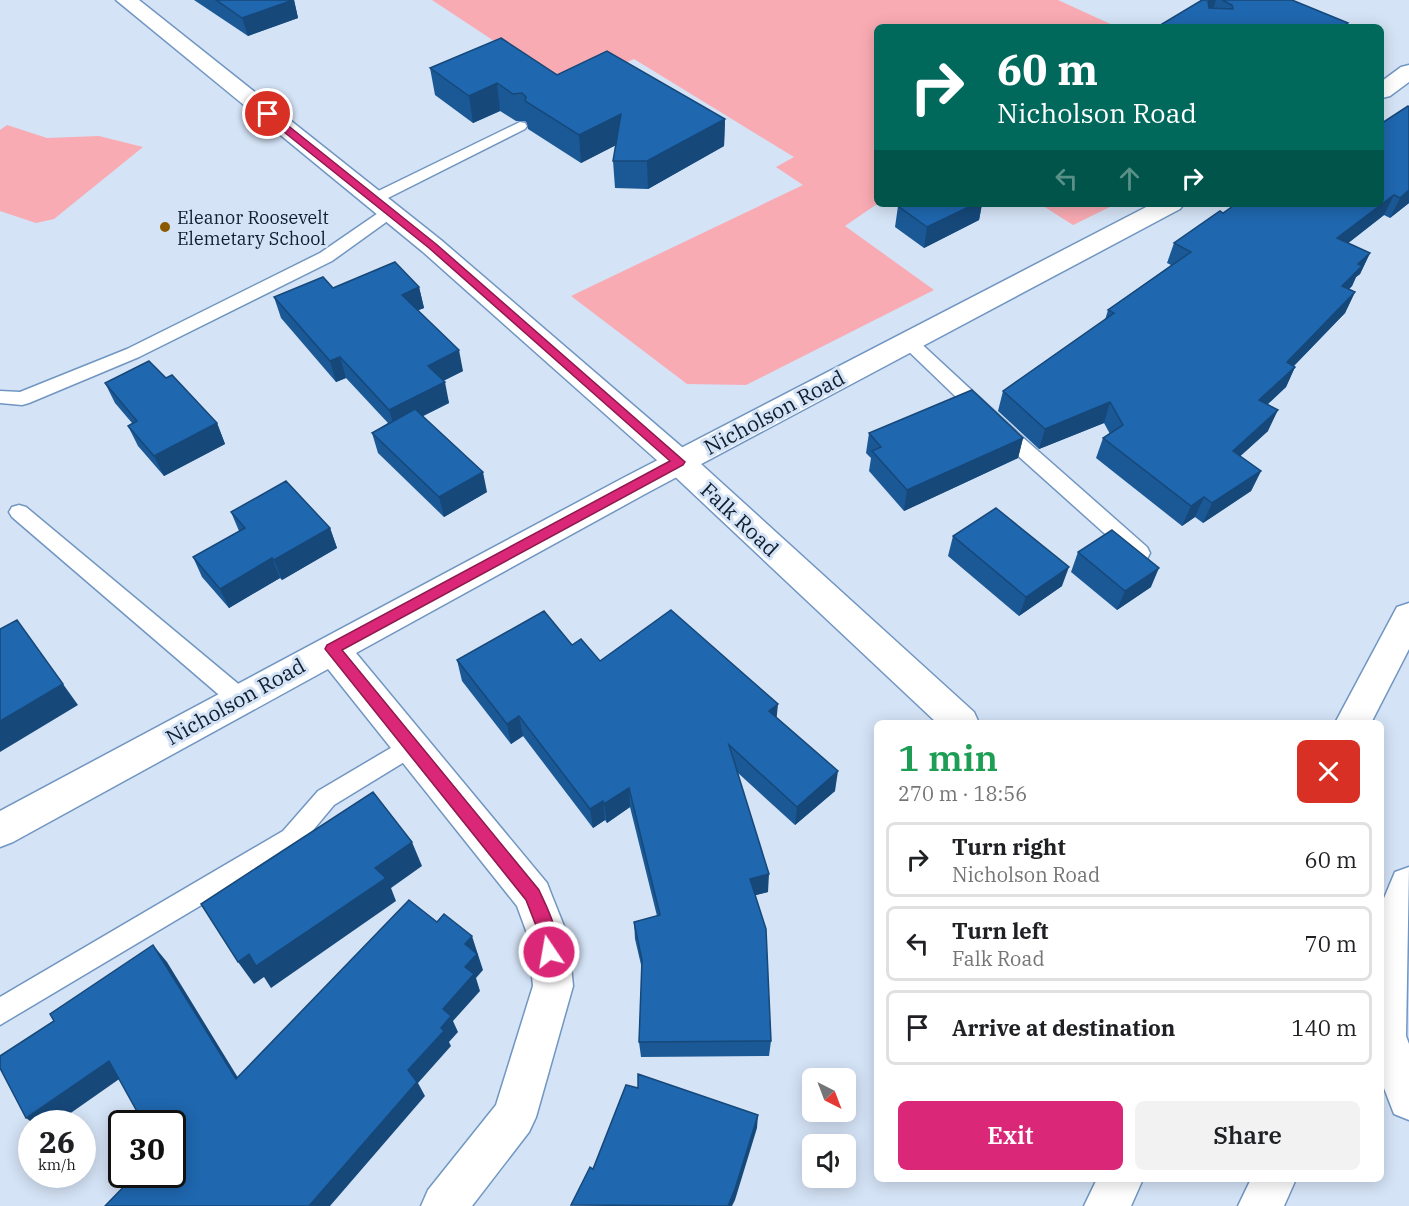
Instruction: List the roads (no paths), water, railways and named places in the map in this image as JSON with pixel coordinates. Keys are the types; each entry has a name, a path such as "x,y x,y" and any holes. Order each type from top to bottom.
{"main road":[{"name":"Falk Road","path":"126,0 432,246 679,462 958,720"},
{"path":"1384,90 1409,72"},
{"name":"Nicholson Road","path":"0,830 679,462 1165,207"},
{"path":"1355,720 1409,616"},
{"path":"332,649 533,896 548,936 553,986 514,1118 444,1206"},
{"path":"1409,885 1386,936 1385,1036 1409,1099"},
{"path":"1107,1206 1119,1182"},
{"path":"1261,1206 1273,1182"}],"lane":[{"path":"0,398 22,399 133,353 326,257 382,205 520,126"},
{"path":"908,341 1013,440 1140,553"},
{"path":"19,512 240,699"},
{"path":"0,1012 291,839 326,798 411,746"}],"place":[{"name":"Eleanor Roosevelt Elemetary School","path":"165,227"}]}
